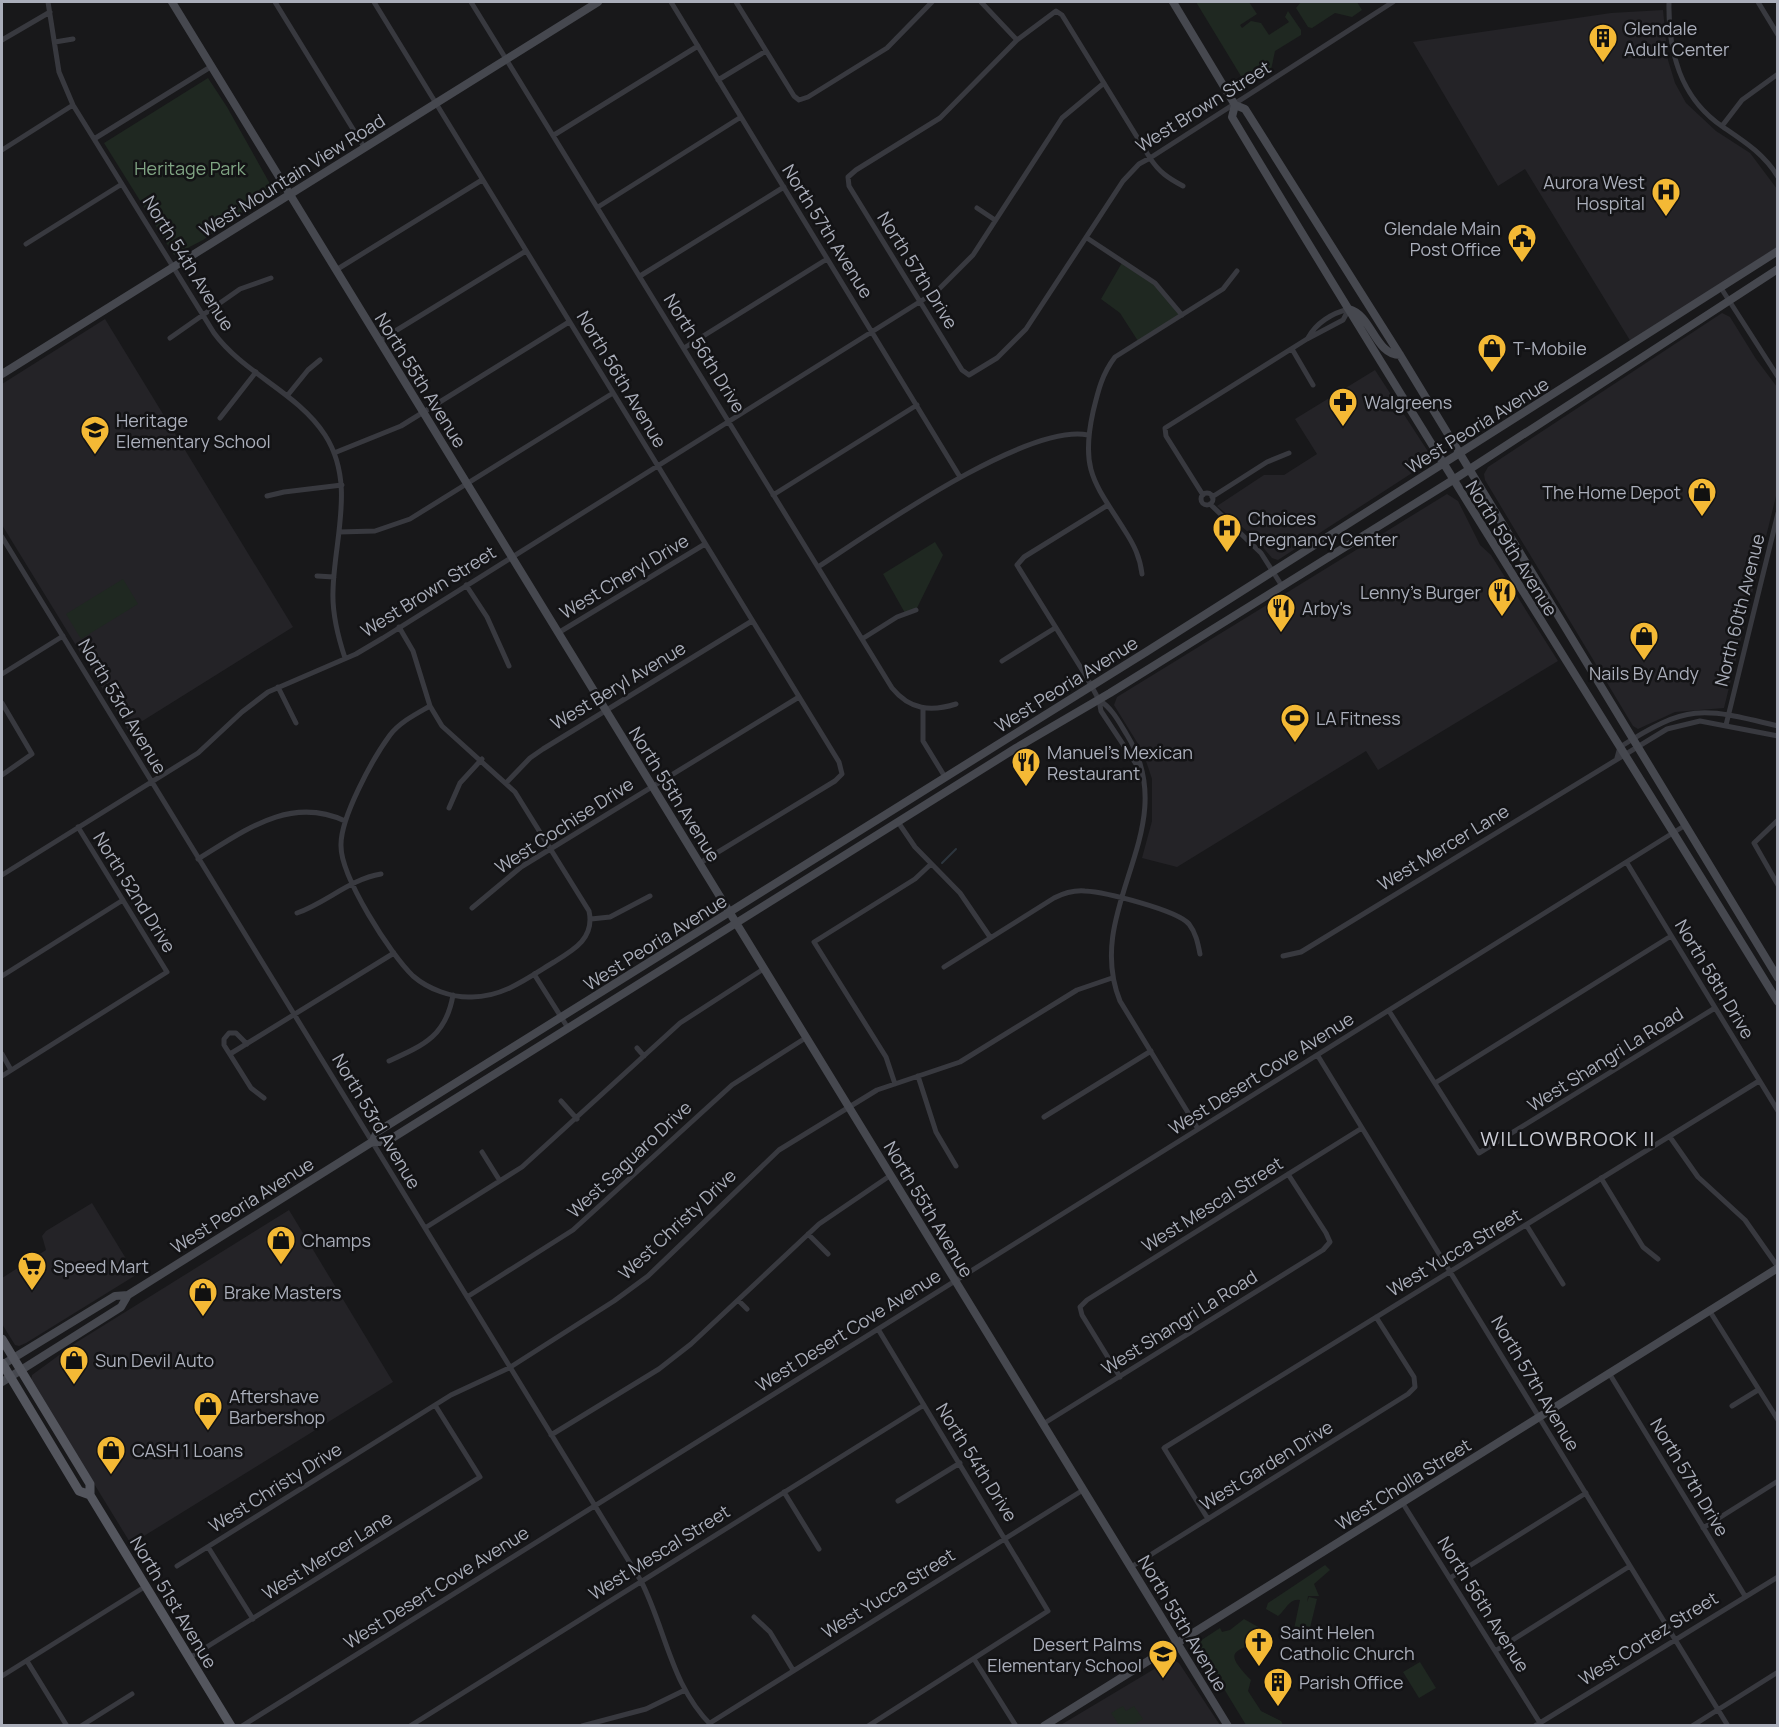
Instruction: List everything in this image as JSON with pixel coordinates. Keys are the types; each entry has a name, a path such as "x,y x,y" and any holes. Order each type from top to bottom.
{"main road":[{"name":"North 55th Avenue","path":"172,2 1228,1725"},
{"name":"West Mountain View Road","path":"2,374 598,2"},
{"name":"North 59th Avenue","path":"1173,2 1235,105 1245,109 1400,355 1778,978"},
{"name":"North 59th Avenue","path":"1235,105 1232,117 1620,753 1674,833 1778,1002"},
{"name":"West Peoria Avenue","path":"2,1364 115,1296 128,1294 372,1142 377,1132 1092,686 1778,252"},
{"name":"West Peoria Avenue","path":"372,1142 386,1142 898,822 1470,470 1778,269"},
{"path":"1349,309 1362,317 1387,350 1400,355"},
{"path":"1588,373 1600,384"},
{"path":"1588,373 1593,390"},
{"name":"West Cholla Street","path":"1044,1725 1778,1268"},
{"name":"West Peoria Avenue","path":"6,1379 121,1307 128,1294"},
{"name":"North 51st Avenue","path":"2,1339 90,1484 90,1495 231,1725"},
{"name":"North 51st Avenue","path":"2,1364 6,1379 79,1491 90,1495"}],"street":[{"name":"North 54th Avenue","path":"48,2 59,72 73,105 202,314 222,344 314,419 334,453 342,485 334,577 336,624 345,658"},
{"path":"275,2 364,147"},
{"name":"North 56th Avenue","path":"374,2 839,762 842,774 835,781 700,863"},
{"name":"North 56th Drive","path":"471,2 896,693 908,703 924,709"},
{"name":"North 57th Avenue","path":"671,2 960,477"},
{"path":"736,2 794,96 799,100 887,48 932,2"},
{"path":"981,2 1017,40 1056,11 1062,15 1150,158 1164,176 1183,186"},
{"name":"West Brown Street","path":"969,375 997,358 1026,329 1123,181 1139,164 1235,105 1393,2"},
{"path":"1669,2 1672,42 1680,78 1693,99 1722,126 1753,147 1778,177"},
{"path":"1758,2 1778,35"},
{"path":"2,40 50,12"},
{"path":"55,42 73,39"},
{"name":"North 57th Drive","path":"969,375 962,370 849,186 848,177 940,118 1017,40"},
{"path":"554,135 698,46"},
{"path":"718,80 766,51"},
{"path":"94,140 212,66"},
{"path":"1722,126 1742,100 1778,74"},
{"path":"921,302 961,268 1062,118 1104,83"},
{"path":"2,150 73,105"},
{"path":"598,207 741,117"},
{"path":"336,270 482,180"},
{"path":"26,244 122,184"},
{"path":"640,276 784,187"},
{"path":"976,208 995,220"},
{"path":"1087,238 1155,283 1182,315"},
{"path":"379,341 526,251"},
{"path":"684,348 827,258"},
{"path":"1142,574 1136,550 1091,475 1087,455 1088,435 1100,384 1108,365 1124,351 1223,289 1237,271"},
{"path":"170,338 240,289 271,278"},
{"path":"1721,288 1778,377"},
{"name":"West Brown Street","path":"2,875 198,753 252,703 278,687 345,658 399,627 921,302"},
{"path":"1307,339 1318,324 1349,309"},
{"path":"1282,586 1255,546 1210,504 1202,502 1203,495 1166,436 1165,428 1307,339 1343,320 1349,309"},
{"path":"334,453 385,433 423,413 569,322"},
{"path":"1292,349 1313,385"},
{"path":"287,396 308,370 320,360"},
{"path":"220,418 256,372"},
{"path":"339,532 375,531 410,519 613,393"},
{"path":"773,495 917,405"},
{"path":"818,567 960,477 1050,436 1088,435"},
{"path":"1210,504 1212,496 1267,462 1289,453"},
{"path":"267,496 342,485"},
{"path":"1203,495 1208,493 1212,496"},
{"path":"1108,505 1024,557 1017,565 1092,686 1099,700 1101,711 1143,773"},
{"name":"North 60th Avenue","path":"1726,725 1778,513"},
{"name":"North 53rd Avenue","path":"2,537 425,1228 508,1368 641,1581 653,1604 673,1666 685,1690 711,1724"},
{"name":"West Cheryl Drive","path":"558,633 705,543"},
{"path":"317,576 334,577"},
{"path":"466,585 487,618 509,666"},
{"path":"862,639 897,617 916,610"},
{"name":"West Beryl Avenue","path":"506,783 530,758 752,621"},
{"path":"399,627 413,651 430,706 442,726 482,759 515,792 582,897 591,919 589,931 577,948 534,974 496,993 472,998 453,995 426,986 414,976 394,953 351,884 342,862 341,848 345,821 391,734 405,721 430,706"},
{"path":"1002,662 1055,628"},
{"path":"2,674 63,636"},
{"path":"278,687 296,723"},
{"name":"West Cochise Drive","path":"472,908 521,867 799,697"},
{"path":"1099,700 1109,706 1129,738 1143,773 1147,796 1145,818 1111,939 1112,978 1120,1001 1198,1129"},
{"path":"2,704 32,754 2,775"},
{"path":"945,777 923,741 924,709 956,704"},
{"name":"West Mercer Lane","path":"1283,956 1301,952 1620,753 1662,723 1687,714 1705,711 1729,715"},
{"name":"North 60th Avenue","path":"1729,715 1778,726"},
{"name":"West Mercer Lane","path":"1634,743 1667,729 1692,722 1726,725"},
{"path":"1726,725 1778,736"},
{"path":"449,808 460,783 482,759"},
{"path":"198,859 246,830 294,812 322,811 345,821"},
{"path":"1778,820 1754,843 1778,885"},
{"path":"898,822 931,864 960,893 990,937"},
{"name":"West Desert Cove Avenue","path":"242,1725 1684,826"},
{"name":"North 52nd Drive","path":"11,1070 167,972 78,827"},
{"name":"North 58th Drive","path":"1627,862 1778,1111"},
{"path":"895,1084 886,1057 814,942 915,879 931,864"},
{"path":"297,913 322,902 351,884 381,874"},
{"path":"944,967 1054,898 1070,891 1086,891 1179,916 1195,933 1200,954"},
{"path":"591,919 610,917 650,896"},
{"path":"2,976 123,900"},
{"path":"1389,1011 1435,1083 1671,936"},
{"path":"230,1054 394,953"},
{"path":"425,1228 539,1154 696,1010 765,968"},
{"path":"534,974 568,1028"},
{"name":"West Christy Drive","path":"177,1566 435,1405 508,1368 614,1301 648,1276 779,1150 849,1106 895,1084 960,1062 1077,990 1112,978"},
{"path":"389,1061 431,1040 447,1020 453,995"},
{"name":"West Shangri La Road","path":"1435,1083 1479,1153 1715,1008"},
{"path":"246,1044 236,1033 229,1033 224,1038 224,1045 251,1088 264,1098"},
{"name":"West Saguaro Drive","path":"467,1297 580,1225 725,1091 755,1068 807,1036"},
{"path":"637,1048 644,1056"},
{"path":"1044,1117 1151,1051"},
{"path":"2,1054 11,1070 2,1076"},
{"name":"North 57th Avenue","path":"1318,1056 1728,1725"},
{"path":"918,1076 936,1132 956,1166"},
{"name":"West Yucca Street","path":"1208,1519 1164,1448 1449,1270 1527,1226 1760,1081"},
{"path":"561,1101 577,1119"},
{"name":"West Mescal Street","path":"1120,1377 1080,1307 1087,1300 1362,1128"},
{"path":"1670,1137 1698,1177 1745,1220 1778,1268"},
{"path":"482,1152 500,1181"},
{"name":"West Shangri La Road","path":"1043,1424 1323,1250 1330,1242 1288,1174"},
{"path":"551,1435 659,1369 832,1213 891,1175"},
{"path":"1601,1178 1643,1247 1658,1259"},
{"path":"1527,1226 1563,1284"},
{"path":"808,1234 828,1254"},
{"path":"738,1300 747,1309"},
{"path":"1709,1310 1778,1420"},
{"name":"West Garden Drive","path":"1131,1567 1408,1395 1415,1386 1414,1377 1376,1317"},
{"name":"North 54th Drive","path":"878,1329 1048,1611 974,1659"},
{"name":"North 57th Drive","path":"1609,1373 1745,1596"},
{"path":"1732,1406 1758,1390"},
{"name":"West Mercer Lane","path":"189,1658 480,1477 435,1405"},
{"name":"West Mescal Street","path":"410,1725 924,1405"},
{"path":"898,1501 960,1463"},
{"path":"1703,1528 1778,1481"},
{"name":"West Yucca Street","path":"711,1724 1083,1490"},
{"path":"784,1492 819,1549"},
{"path":"1449,1578 1586,1493"},
{"name":"North 56th Avenue","path":"1402,1502 1495,1651 1537,1724"},
{"path":"208,1546 254,1619"},
{"path":"1495,1651 1630,1566"},
{"name":"West Cortez Street","path":"1537,1724 1778,1577"},
{"path":"2,1676 146,1586"},
{"path":"754,1617 770,1632 794,1670"},
{"path":"868,1725 974,1659 1016,1725"},
{"path":"27,1661 68,1725"},
{"path":"1692,1725 1778,1672"},
{"path":"582,1725 646,1709 685,1690"},
{"path":"81,1725 132,1694"}],"shaded area":[{"path":"1663,10 1668,60 1675,83 1686,103 1716,131 1750,153 1777,189 1777,247 1631,342 1525,169 1498,186 1413,42 1611,13"},
{"path":"1722,313 1730,317 1756,359 1777,387 1777,492 1724,708 1675,712 1638,729 1633,726 1485,480 1484,474 1488,467"},
{"name":"Heritage Elementary School","path":"105,319 293,627 128,730 2,525 2,384"},
{"path":"1375,370 1429,453 1429,462 1278,560 1272,558 1254,537 1217,506 1264,475 1284,475 1317,454 1295,419"},
{"path":"1447,494 1458,501 1480,545 1491,555 1558,661 1378,770 1366,751 1177,867 1142,858 1152,821 1152,779 1143,752 1114,705 1117,697"},
{"path":"92,1203 136,1275 26,1343 15,1345 2,1324 2,1278 46,1250 42,1236 46,1231"},
{"path":"289,1210 393,1382 131,1544 31,1381 32,1375 77,1342"},
{"name":"Desert Palms Elementary School","path":"1171,1659 1179,1663 1220,1725 1059,1726"}],"green space":[{"path":"1196,2 1249,2 1257,14 1240,25 1242,28 1251,21 1261,23 1269,35 1289,22 1285,17 1288,11 1301,30 1301,35 1275,51 1271,70 1247,86"},
{"path":"1301,2 1357,2 1362,10 1352,17 1335,13 1312,28 1308,27 1296,8"},
{"name":"Heritage Park","path":"208,78 274,191 203,240 174,255 104,143"},
{"path":"1123,261 1155,283 1182,315 1138,341 1120,313 1101,299"},
{"path":"935,542 943,555 916,610 905,613 883,574"},
{"path":"123,579 138,604 81,639 66,614"},
{"path":"1325,1565 1330,1570 1314,1584 1319,1596 1308,1596 1307,1602 1309,1597 1317,1599 1309,1632 1294,1629 1300,1600 1290,1603 1278,1616 1266,1609 1268,1603"},
{"path":"1244,1619 1267,1632 1264,1640 1244,1647 1235,1654 1237,1664 1251,1680 1248,1691 1261,1711 1281,1721 1283,1725 1246,1725 1215,1674 1208,1672 1195,1650 1200,1641 1220,1628 1222,1632 1230,1630"},
{"path":"1420,1662 1436,1688 1419,1698 1403,1672"},
{"path":"1123,1706 1126,1711 1134,1706 1143,1719 1133,1725 1119,1725 1111,1713"}],"waterway":[{"path":"942,863 956,849"}],"place":[{"name":"Glendale Adult Center","path":"1603,64"},
{"name":"Aurora West Hospital","path":"1666,218"},
{"name":"Glendale Main Post Office","path":"1522,264"},
{"name":"T-Mobile","path":"1492,374"},
{"name":"Walgreens","path":"1343,428"},
{"name":"Heritage Elementary School","path":"95,456"},
{"name":"The Home Depot","path":"1702,518"},
{"name":"Choices Pregnancy Center","path":"1227,554"},
{"name":"Lenny's Burger","path":"1502,618"},
{"name":"Arby's","path":"1281,634"},
{"name":"Nails By Andy","path":"1644,662"},
{"name":"LA Fitness","path":"1295,744"},
{"name":"Manuel's Mexican Restaurant","path":"1026,788"},
{"name":"Champs","path":"281,1266"},
{"name":"Speed Mart","path":"32,1292"},
{"name":"Brake Masters","path":"203,1318"},
{"name":"Sun Devil Auto","path":"74,1386"},
{"name":"Aftershave Barbershop","path":"208,1432"},
{"name":"CASH 1 Loans","path":"111,1476"},
{"name":"Saint Helen Catholic Church","path":"1259,1668"},
{"name":"Desert Palms Elementary School","path":"1163,1680"},
{"name":"Parish Office","path":"1278,1708"}],"district":[{"name":"WILLOWBROOK II","path":"1568,1138"}]}
